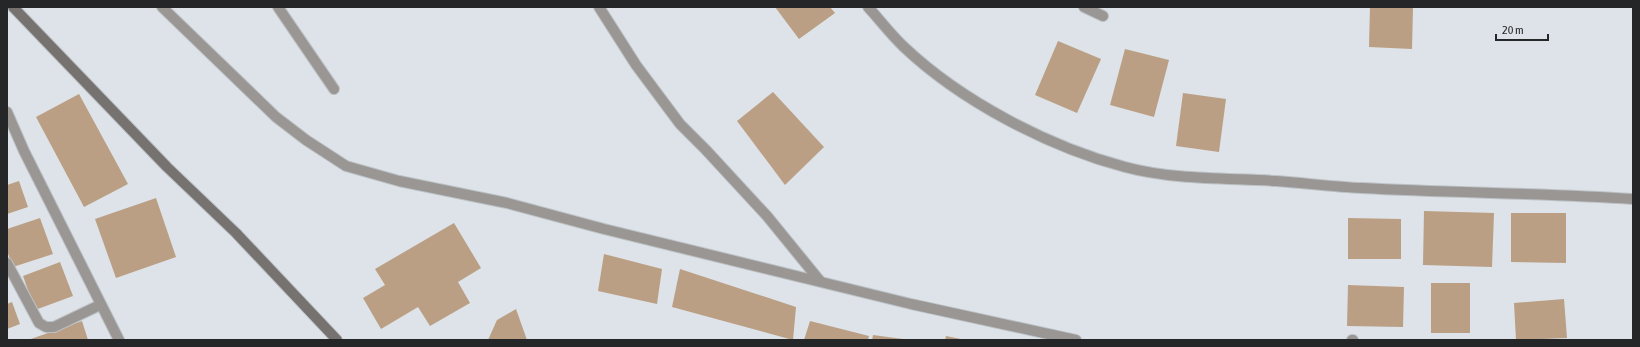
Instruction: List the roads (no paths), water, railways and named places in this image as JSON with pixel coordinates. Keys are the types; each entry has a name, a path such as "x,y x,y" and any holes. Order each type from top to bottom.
{"street":[{"path":"13,7 167,167 236,233 337,340"},
{"path":"162,7 276,117 306,140 346,166 399,181 507,203 604,229 992,323 1076,340"},
{"path":"278,7 334,90"},
{"path":"599,7 636,65 680,124 767,216 820,282"},
{"path":"868,7 903,47 957,89 997,114 1059,144 1089,156 1127,168 1191,176 1361,188 1564,194 1633,199"},
{"path":"1084,7 1103,16"},
{"path":"7,112 24,151 100,305 119,340"},
{"path":"7,263 39,323 46,327 54,327 100,305"}]}
